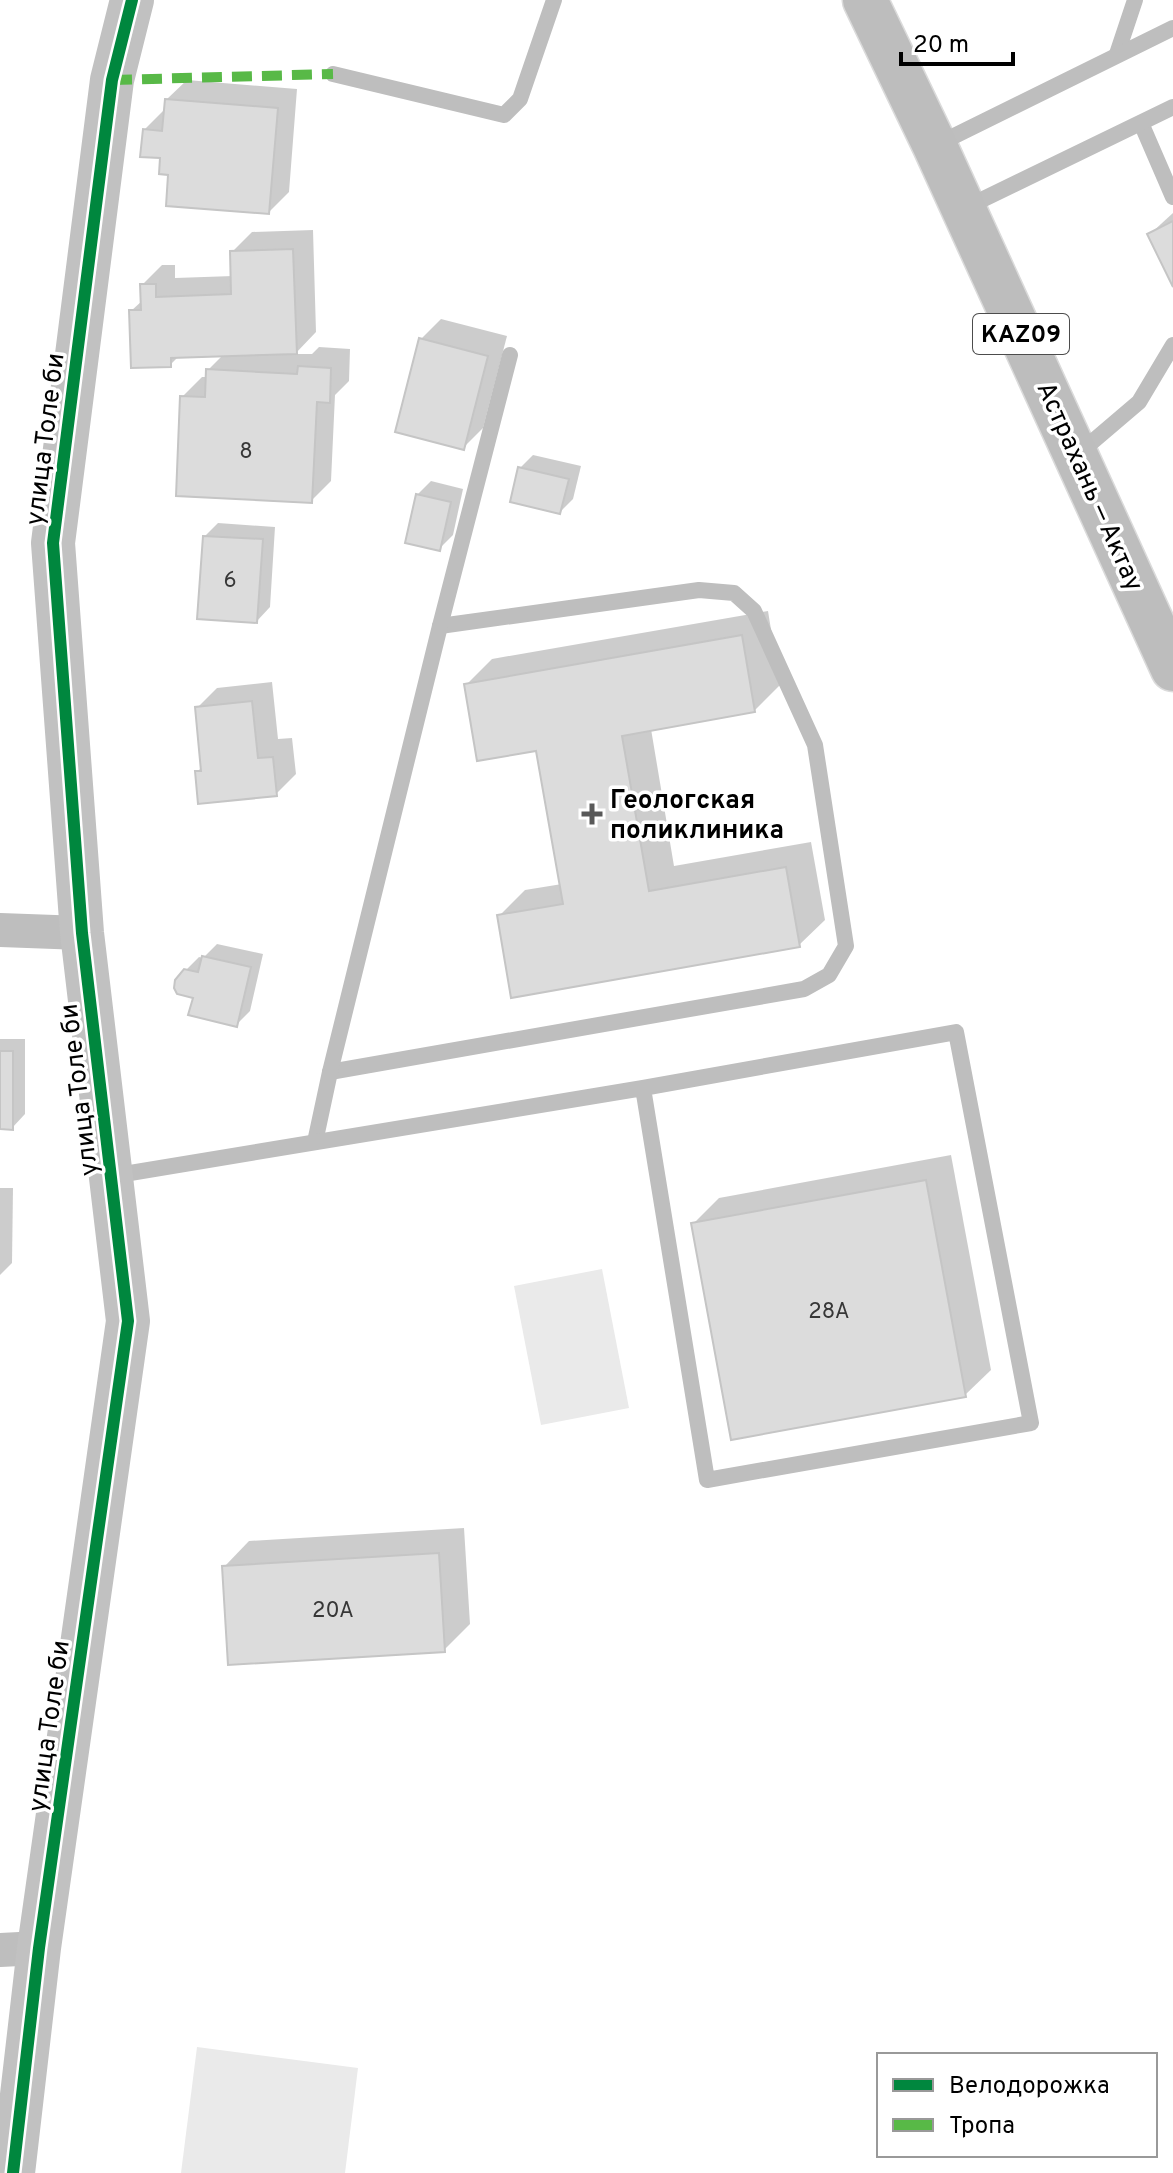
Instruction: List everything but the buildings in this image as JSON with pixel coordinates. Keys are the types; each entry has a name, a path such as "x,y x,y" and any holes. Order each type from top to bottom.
{"highway":[{"name":"Астрахань — Актау","path":"865,0 935,146 1173,669"}],"street":[{"name":"улица Толе би","path":"13,2173 20,1949 128,1321 82,933 53,543 112,80 132,0"},
{"path":"0,930 82,933"}],"lane":[{"path":"333,74 504,115 520,99 554,0"},
{"path":"1117,54 1135,0"},
{"path":"935,146 1173,28"},
{"path":"963,208 1173,107"},
{"path":"1141,123 1173,197"},
{"path":"1077,455 1139,402 1173,345"},
{"path":"315,1142 440,626 510,355"},
{"path":"330,1072 804,989 829,975 846,946 815,745 754,611 734,593 699,590 440,626"},
{"path":"111,1176 643,1088 956,1032 1031,1423 707,1480 643,1088"}],"shaded area":[{"path":"602,1269 629,1408 541,1425 514,1286"},
{"path":"197,2047 358,2068 345,2173 181,2173"}],"marked path":[{"path":"112,80 333,74"}],"cycle path":[{"path":"13,2173 39,1948 128,1321 82,933 53,543 112,80 132,0"}],"place":[{"name":"Геологская поликлиника","path":"592,814"}]}
